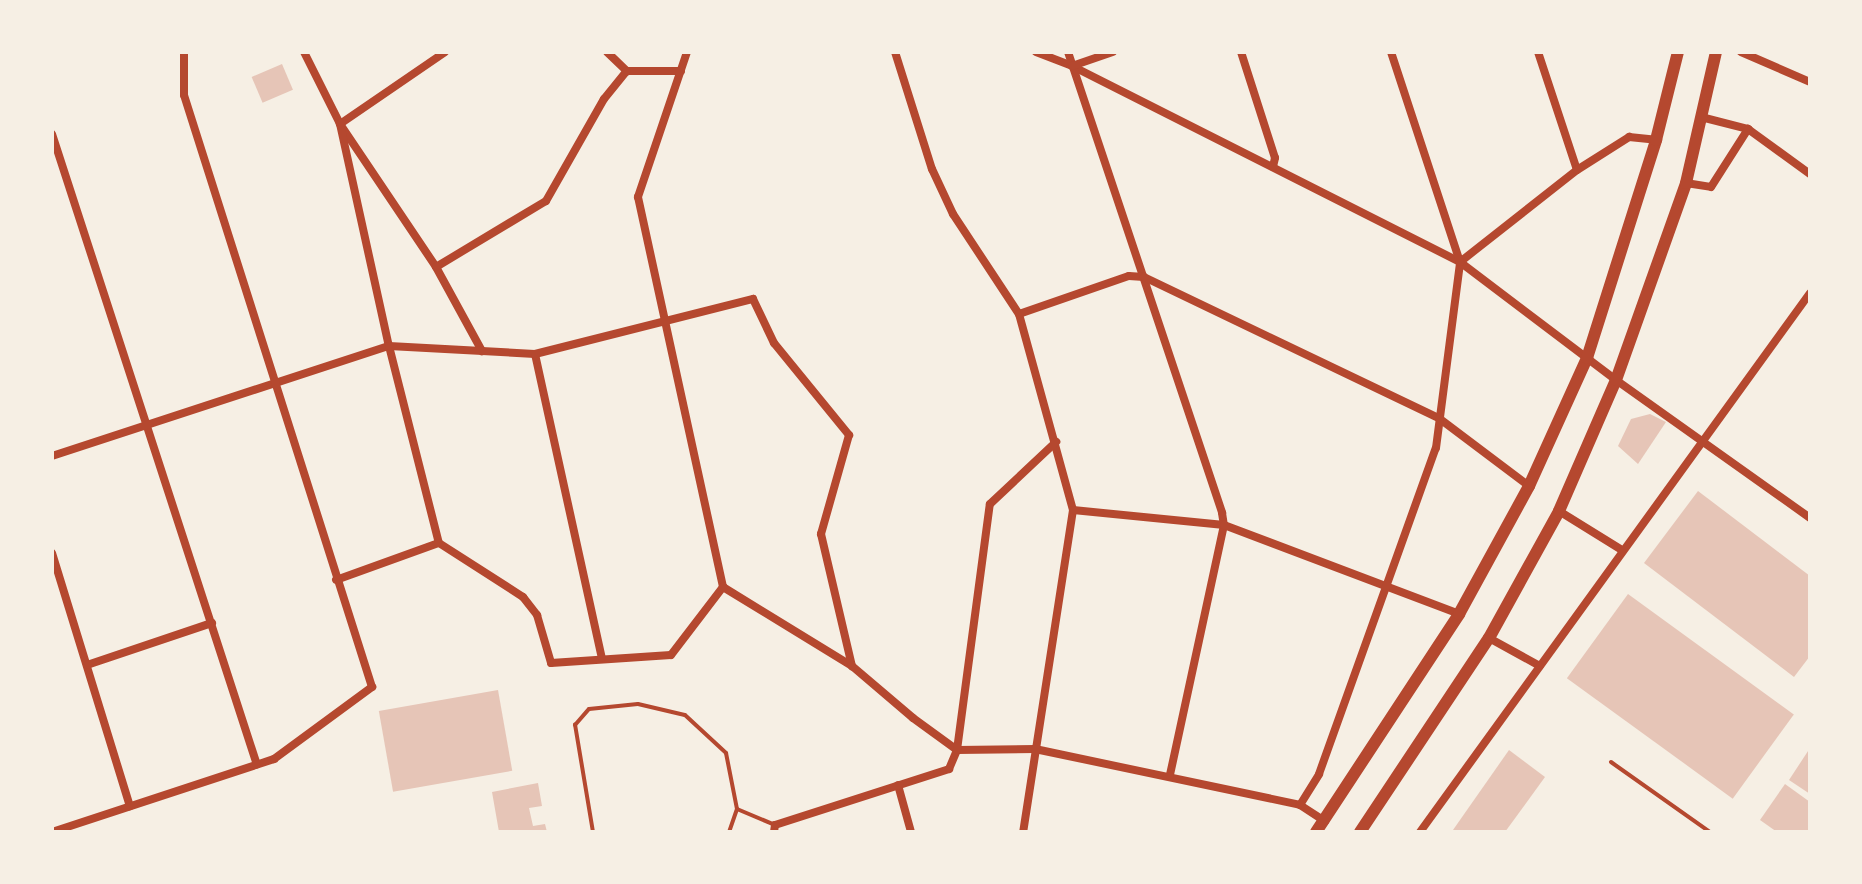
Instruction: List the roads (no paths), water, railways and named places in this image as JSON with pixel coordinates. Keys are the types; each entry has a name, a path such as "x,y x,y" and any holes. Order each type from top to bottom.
{"main road":[{"path":"1316,832 1459,614 1529,486 1587,358 1656,140 1678,52"},
{"path":"1363,831 1489,638 1559,511 1616,380 1686,183 1716,52"}],"street":[{"path":"52,832 274,759 372,687 184,95 184,52"},
{"path":"304,52 340,124 436,267 482,351"},
{"path":"340,124 445,52"},
{"path":"607,52 627,71 681,71"},
{"path":"687,52 638,197 723,587 852,666 913,718 957,750 1035,749 1170,775 1300,805 1325,821"},
{"path":"895,52 932,169 953,214 1019,314 1073,510 1023,832"},
{"path":"1036,52 1072,66 1460,262 1616,380 1810,518"},
{"path":"1068,52 1224,525 1170,775"},
{"path":"1072,66 1113,52"},
{"path":"1241,52 1275,158 1273,167"},
{"path":"1300,805 1319,774 1436,448 1460,262 1391,52"},
{"path":"1538,52 1577,170"},
{"path":"1741,52 1810,82"},
{"path":"436,267 546,201 604,99 627,71"},
{"path":"1701,117 1748,129 1810,174"},
{"path":"340,124 389,346 439,543 523,597 537,615 551,663 671,655 723,587"},
{"path":"1686,183 1711,187 1748,129"},
{"path":"52,134 257,765"},
{"path":"1460,262 1577,170 1629,137 1656,140"},
{"path":"1019,314 1129,276 1144,277 1440,419 1529,486"},
{"path":"1420,832 1810,293"},
{"path":"52,456 389,346 535,354 753,299 774,343 849,435 821,534 852,666"},
{"path":"535,354 602,658"},
{"path":"775,828 949,769 957,750 990,504 1056,442"},
{"path":"1073,510 1224,525 1459,614"},
{"path":"1559,511 1622,550"},
{"path":"336,580 439,543"},
{"path":"52,553 130,806"},
{"path":"87,665 212,623"},
{"path":"1489,638 1540,666"},
{"path":"898,785 911,832"}],"lane":[{"path":"593,832 575,725 589,709 638,704 685,715 726,753 737,809 729,832"},
{"path":"1611,762 1710,832"},
{"path":"737,809 775,828"}]}
